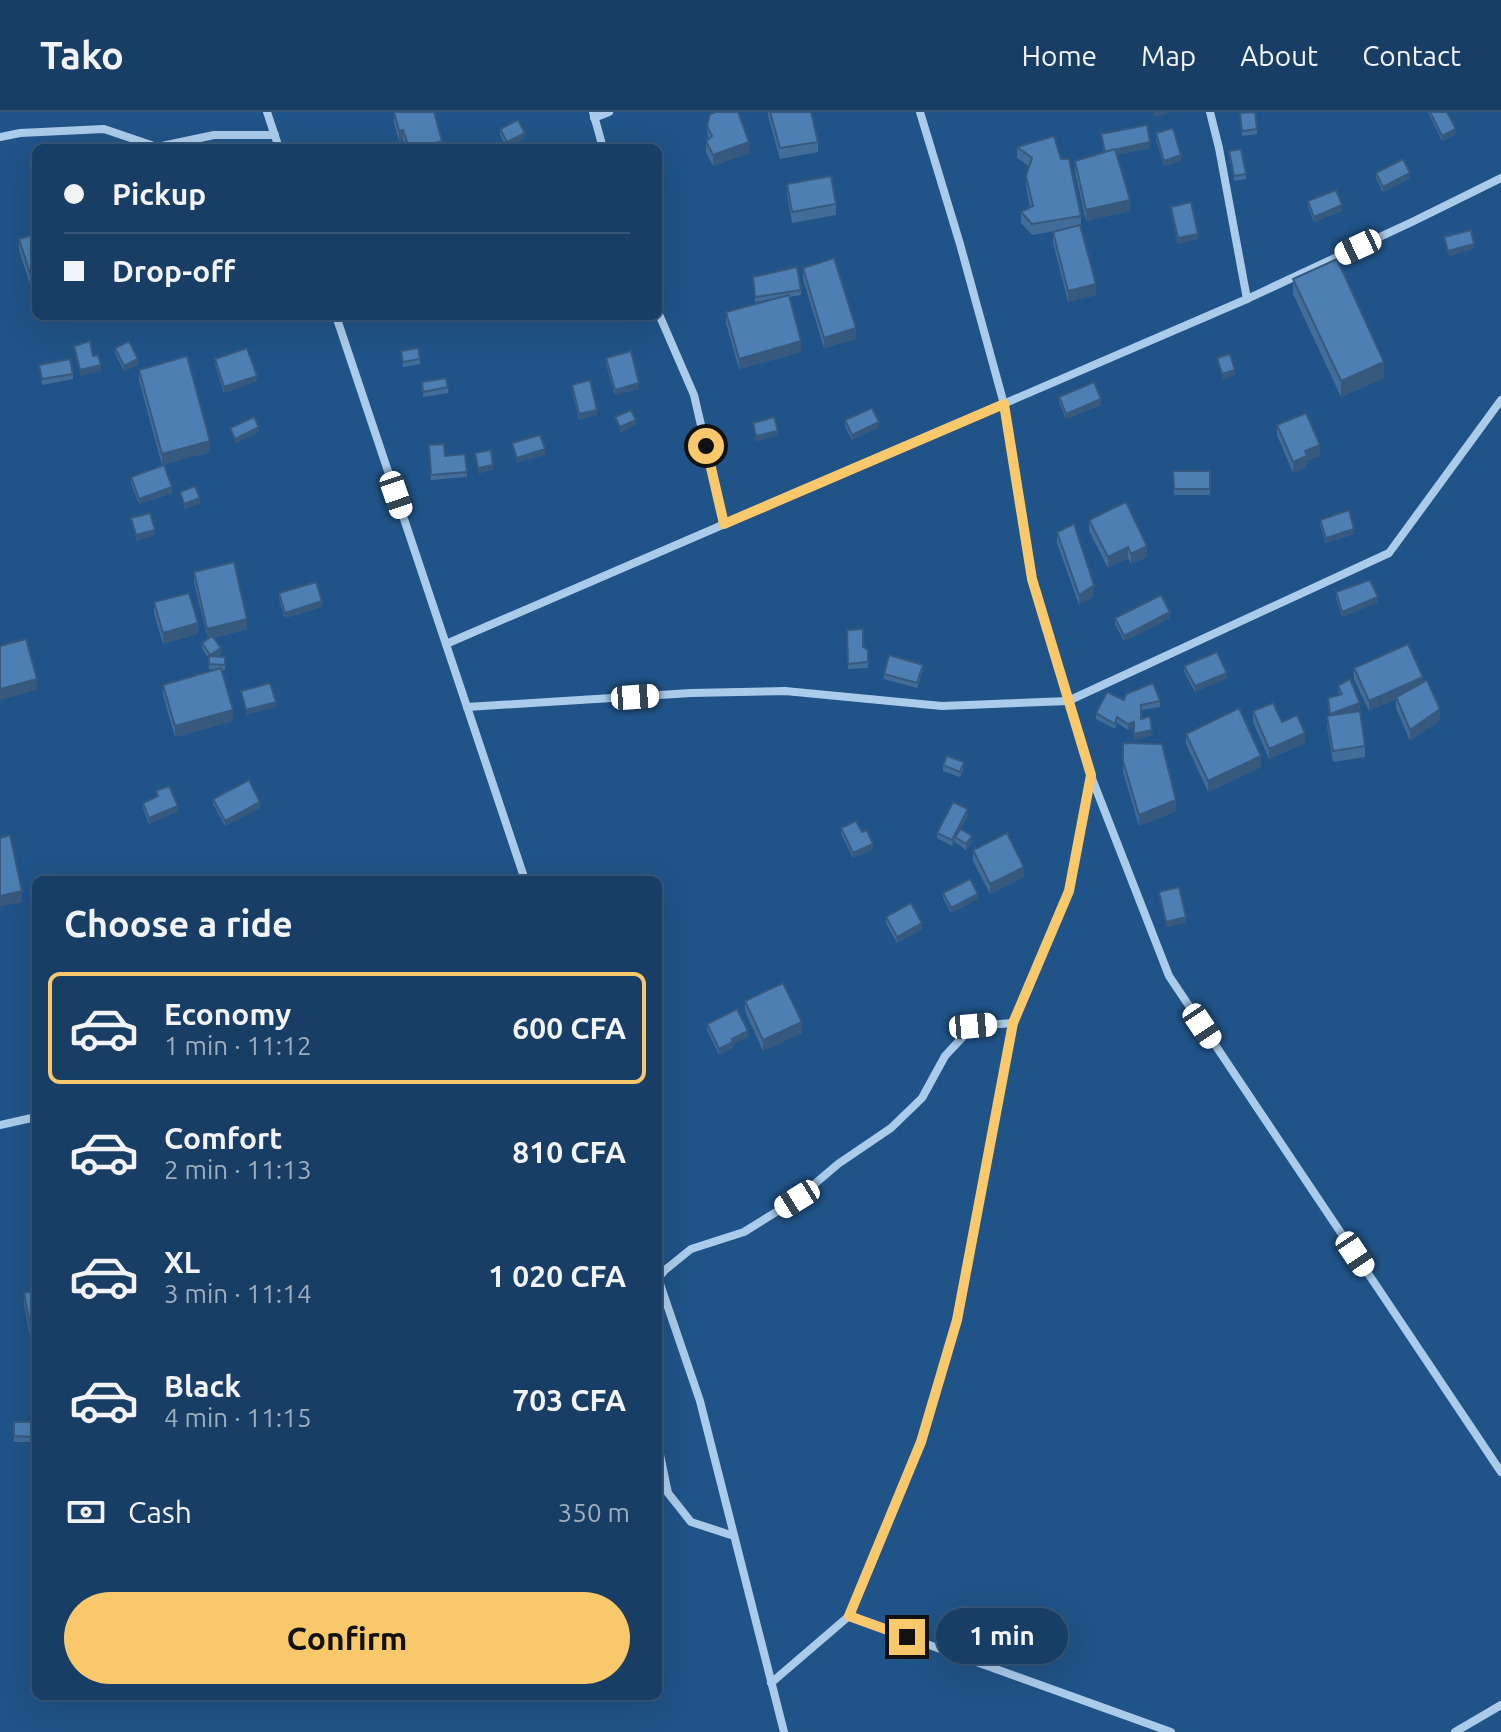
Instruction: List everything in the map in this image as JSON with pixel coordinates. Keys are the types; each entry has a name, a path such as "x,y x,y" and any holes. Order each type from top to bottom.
{"street":[{"path":"267,112 278,144"},
{"path":"602,144 594,115 609,112"},
{"path":"920,112 1004,404 1032,579 1091,775 1169,976 1501,1472"},
{"path":"1210,112 1247,299"},
{"path":"0,137 20,133 104,129 148,144"},
{"path":"171,144 214,135 275,135"},
{"path":"446,644 1247,299 1501,178"},
{"path":"337,320 524,876"},
{"path":"661,320 694,395 724,524"},
{"path":"467,707 691,693 785,691 942,706 1068,701 1389,553 1501,400"},
{"path":"771,1683 849,1616 921,1442 957,1320 1013,1023 1069,891 1091,775"},
{"path":"662,1273 691,1249 744,1232 797,1199 838,1164 891,1128 922,1098 945,1056 973,1026 1013,1023"},
{"path":"0,1125 32,1118"},
{"path":"662,1290 700,1401 784,1732"},
{"path":"662,1464 668,1493"},
{"path":"662,1483 691,1522 734,1536"},
{"path":"849,1616 1171,1732"},
{"path":"1455,1732 1501,1705"}],"building":[{"path":"394,112 434,112 442,141 408,144 403,130 399,131"},
{"path":"738,112 749,142 713,155 706,141 712,136 707,126 710,114"},
{"path":"770,112 811,112 818,142 780,148"},
{"path":"1255,112 1257,129 1242,131 1240,113"},
{"path":"1430,112 1447,112 1456,129 1442,136"},
{"path":"518,120 525,133 507,142 500,129"},
{"path":"1147,125 1150,142 1105,152 1101,134"},
{"path":"1173,128 1181,155 1164,161 1156,133"},
{"path":"1054,136 1061,159 1069,159 1081,216 1032,224 1021,212 1033,206 1026,176 1032,158 1017,147"},
{"path":"1115,149 1130,200 1086,210 1075,161"},
{"path":"1241,149 1246,174 1234,176 1229,151"},
{"path":"1403,159 1410,173 1383,187 1376,173"},
{"path":"831,176 836,204 792,212 787,184"},
{"path":"1336,190 1342,205 1314,217 1308,201"},
{"path":"1191,202 1198,234 1178,238 1171,207"},
{"path":"1080,225 1096,284 1068,291 1053,232"},
{"path":"1471,230 1474,244 1448,251 1444,237"},
{"path":"32,235 32,280 19,239"},
{"path":"834,258 856,328 824,338 803,268"},
{"path":"1337,259 1384,362 1341,381 1293,279"},
{"path":"797,267 801,290 755,297 753,277"},
{"path":"789,295 801,341 739,359 726,312"},
{"path":"90,341 93,356 98,355 101,365 80,370 74,346"},
{"path":"129,341 138,359 124,366 115,348"},
{"path":"247,348 257,376 224,387 215,359"},
{"path":"418,348 420,359 403,362 401,351"},
{"path":"631,351 639,383 615,390 606,358"},
{"path":"1230,354 1235,370 1222,374 1217,358"},
{"path":"187,356 210,441 162,454 139,370"},
{"path":"70,359 73,374 42,379 39,365"},
{"path":"446,378 448,387 423,392 422,382"},
{"path":"590,380 597,410 579,414 572,385"},
{"path":"1094,382 1101,399 1066,414 1059,397"},
{"path":"872,408 879,422 852,435 845,420"},
{"path":"631,410 636,420 620,427 615,417"},
{"path":"1306,413 1320,445 1305,451 1307,456 1293,462 1277,425"},
{"path":"254,417 259,427 235,439 230,428"},
{"path":"774,417 778,431 756,436 753,423"},
{"path":"540,435 545,449 517,458 512,443"},
{"path":"444,444 445,456 465,454 467,472 431,475 429,445"},
{"path":"491,450 493,465 478,468 475,453"},
{"path":"164,465 172,487 139,499 131,477"},
{"path":"1173,471 1210,471 1210,489 1174,489"},
{"path":"195,486 200,498 184,504 180,492"},
{"path":"1126,502 1147,546 1131,554 1128,547 1108,557 1089,520"},
{"path":"1349,510 1354,529 1326,538 1320,520"},
{"path":"150,513 155,530 136,535 131,518"},
{"path":"1074,524 1094,585 1079,595 1057,532"},
{"path":"234,562 247,619 207,629 194,572"},
{"path":"1370,580 1378,597 1342,612 1336,592"},
{"path":"316,582 322,601 285,613 279,593"},
{"path":"189,593 198,623 163,633 154,602"},
{"path":"1161,595 1170,612 1124,636 1115,618"},
{"path":"863,629 863,647 868,650 868,662 848,664 847,630"},
{"path":"212,636 221,648 210,655 202,643"},
{"path":"26,639 37,679 0,689 0,646"},
{"path":"1408,644 1423,677 1369,701 1354,668"},
{"path":"1217,652 1227,673 1195,686 1184,666"},
{"path":"889,655 923,665 917,683 884,674"},
{"path":"209,656 225,657 225,665 209,664"},
{"path":"221,668 233,710 175,726 163,685"},
{"path":"1350,679 1360,703 1330,714 1328,698 1342,694 1338,686"},
{"path":"1427,680 1440,709 1410,730 1396,697"},
{"path":"270,683 276,702 246,710 241,691"},
{"path":"1153,683 1160,701 1141,705 1141,719 1150,716 1152,730 1134,734 1134,722 1128,724 1117,717 1115,724 1096,713 1107,692 1124,700 1126,694"},
{"path":"1273,703 1282,722 1297,715 1305,733 1269,749 1253,711"},
{"path":"1239,708 1261,756 1208,781 1186,734"},
{"path":"1360,711 1365,746 1333,751 1327,716"},
{"path":"1123,743 1162,744 1176,800 1139,815 1123,761"},
{"path":"947,756 964,762 960,772 943,765"},
{"path":"249,780 260,802 225,821 213,799"},
{"path":"169,786 178,806 149,818 143,803 158,796 156,791"},
{"path":"953,802 968,809 952,840 937,833"},
{"path":"856,821 862,832 867,830 873,844 853,853 841,828"},
{"path":"961,829 972,836 966,844 955,837"},
{"path":"1007,833 1024,867 990,884 973,850"},
{"path":"10,835 22,891 0,896 0,838"},
{"path":"970,879 978,894 951,908 943,893"},
{"path":"1179,887 1186,917 1166,922 1159,892"},
{"path":"911,903 922,923 897,937 886,917"},
{"path":"783,983 802,1022 763,1040 745,1001"},
{"path":"737,1009 748,1031 719,1049 707,1024"},
{"path":"32,1292 32,1330 31,1330 24,1293"},
{"path":"14,1422 32,1422 32,1437 14,1436"}],"route":[{"path":"706,446 724,524 1004,404 1032,579 1091,775 1069,891 1013,1023 957,1320 921,1442 849,1616 907,1637"}]}
